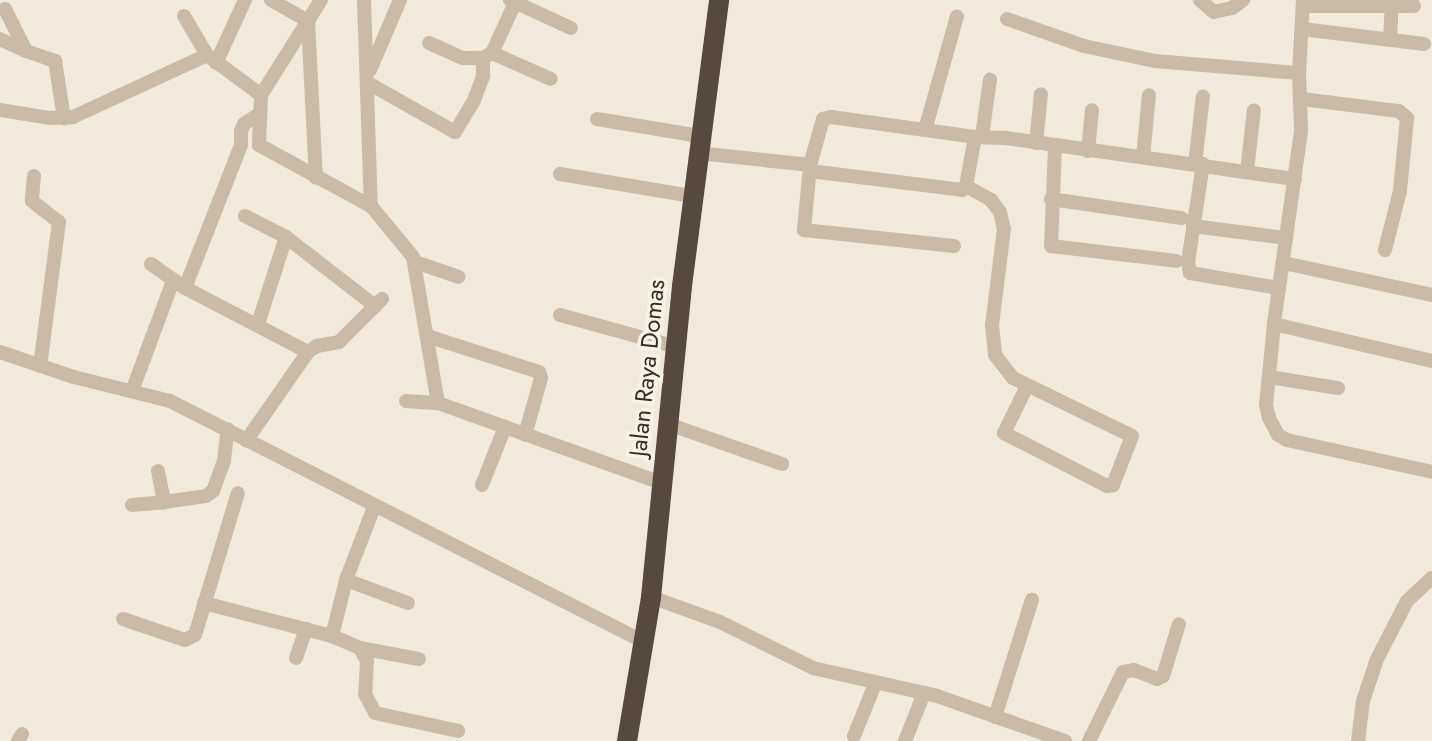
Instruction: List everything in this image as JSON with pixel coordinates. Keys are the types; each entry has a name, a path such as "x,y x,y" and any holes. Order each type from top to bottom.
{"highway":[{"name":"Jalan Raya Domas","path":"627,741 651,597 692,196 719,0"}],"street":[{"path":"0,110 64,118 84,113 211,59 245,0"},
{"path":"271,0 308,21"},
{"path":"321,0 261,95 259,145 371,206 415,262 438,403"},
{"path":"364,0 371,206"},
{"path":"368,78 400,0"},
{"path":"1200,0 1214,12 1232,8 1243,0"},
{"path":"368,78 455,132 479,88 488,55 513,2 571,28"},
{"path":"1414,6 1303,3 1299,73 1302,99 1295,179 1266,405 1272,427 1278,435 1432,472"},
{"path":"1390,40 1392,6"},
{"path":"5,9 26,51"},
{"path":"184,16 211,59 261,95"},
{"path":"925,130 957,16"},
{"path":"1007,19 1084,46 1155,61 1299,73"},
{"path":"308,21 316,178"},
{"path":"1302,29 1424,44"},
{"path":"0,39 55,61 64,118"},
{"path":"429,43 463,58 488,55 551,79"},
{"path":"597,119 810,168 962,190 966,186 990,80"},
{"path":"1036,143 1041,94"},
{"path":"1143,157 1149,95"},
{"path":"1203,96 1199,164 1188,222 1188,262 1192,276 1279,288"},
{"path":"1302,99 1399,111 1407,118 1400,191 1385,250"},
{"path":"1088,151 1092,110"},
{"path":"1247,171 1254,110"},
{"path":"132,391 241,145 241,131 258,115"},
{"path":"954,246 807,232 804,227 810,168 820,125 831,117 1295,179"},
{"path":"1055,147 1051,246 1176,261"},
{"path":"560,174 692,196"},
{"path":"34,176 32,201 59,222 40,366"},
{"path":"966,186 991,200 1000,212 1004,229 993,342 1002,366 1027,386 1132,436 1113,485 1107,486 1004,433 1027,386"},
{"path":"1051,199 1286,238"},
{"path":"245,216 286,237 378,302 339,342 317,346 308,352 246,441"},
{"path":"258,324 286,237"},
{"path":"415,262 459,277"},
{"path":"1284,263 1432,295"},
{"path":"151,264 179,284 308,352"},
{"path":"560,315 676,347"},
{"path":"1274,324 1432,361"},
{"path":"427,336 539,372 541,378 525,435"},
{"path":"0,352 170,401 644,642"},
{"path":"1269,377 1338,388"},
{"path":"406,401 438,403 661,483"},
{"path":"668,424 782,464"},
{"path":"482,485 505,427"},
{"path":"132,505 206,496 213,491 224,460 228,429"},
{"path":"158,471 164,502"},
{"path":"123,619 185,640 195,635 238,493"},
{"path":"332,636 346,580 374,507"},
{"path":"1358,741 1363,701 1377,659 1407,601 1432,578"},
{"path":"346,580 408,603"},
{"path":"651,597 720,622 813,668 924,693 1065,741"},
{"path":"995,717 1032,600"},
{"path":"204,603 332,636 360,648 419,659"},
{"path":"1089,741 1123,672 1134,670 1157,679 1163,676 1179,624"},
{"path":"296,658 306,629"},
{"path":"360,648 367,661 365,694 375,713 458,731"},
{"path":"854,736 875,684"},
{"path":"905,741 924,693"}]}
